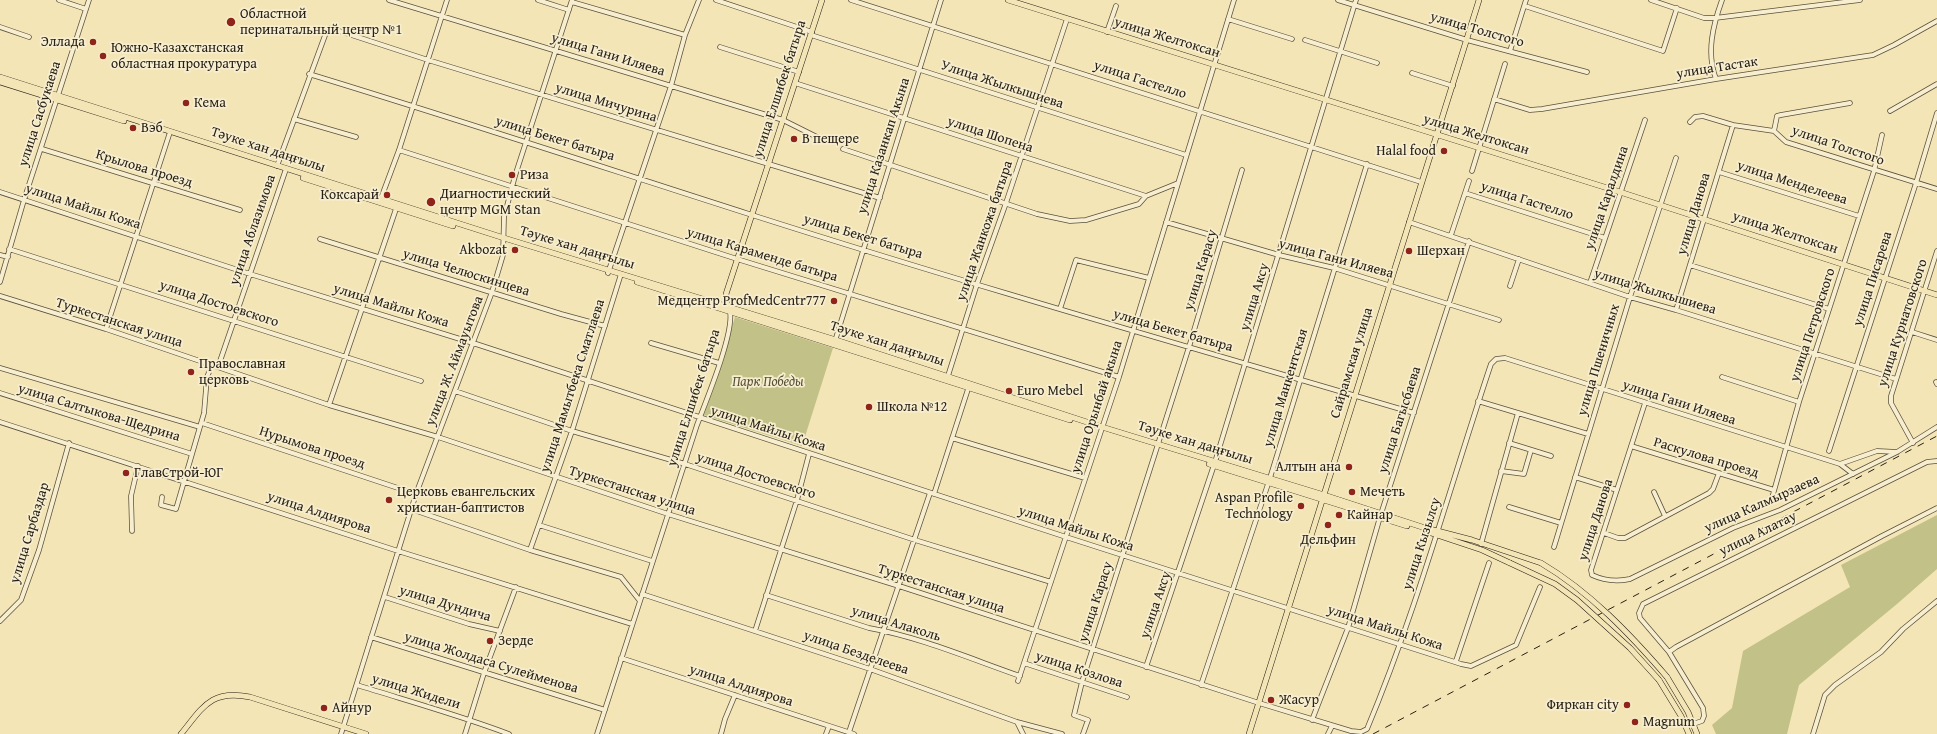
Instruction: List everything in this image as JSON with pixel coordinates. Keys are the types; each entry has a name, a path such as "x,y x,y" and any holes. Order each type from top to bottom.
{"main road":[{"name":"улица Елшибек батыра","path":"730,310 727,303 726,294 822,0"},
{"name":"улица Желтоксан","path":"1008,0 1325,101 1620,192 1937,295"},
{"name":"Сайрамская улица","path":"1249,734 1479,0"},
{"name":"Тәуке хан даңғылы","path":"0,77 57,98"},
{"name":"Тәуке хан даңғылы","path":"0,82 57,98 285,170 396,207 621,275 1214,464 1422,527 1482,550 1555,584 1577,600 1630,648 1659,680 1681,716 1689,734"},
{"name":"Тәуке хан даңғылы","path":"170,134 277,166 285,170"},
{"name":"Тәуке хан даңғылы","path":"1439,534 1481,544 1541,563 1560,574 1584,592 1636,641 1667,677 1688,712 1697,734"},
{"path":"181,734 209,702 225,694 250,697 366,734"}],"street":[{"path":"59,0 86,9"},
{"name":"улица Сасбукаева","path":"0,282 24,200 42,149 89,0"},
{"name":"улица Гани Иляева","path":"389,0 783,120 819,138"},
{"path":"380,201 414,106 447,0"},
{"path":"538,0 569,10"},
{"path":"608,272 671,86 685,35 699,0"},
{"path":"716,0 811,33"},
{"name":"улица Гастелло","path":"851,0 1421,182"},
{"name":"улица Казанкап Акына","path":"835,343 941,0"},
{"name":"улица Орынбай акына","path":"1018,681 1119,377 1234,0"},
{"name":"улица Толстого","path":"1338,0 1467,40 1587,72"},
{"name":"улица Аксу","path":"1146,667 1246,364 1356,0"},
{"path":"1510,51 1526,0"},
{"path":"1651,0 1704,18 1715,18 1860,0"},
{"path":"1716,79 1711,55 1715,18 1722,0"},
{"path":"572,1 685,35"},
{"name":"улица Ж. Аймауытова","path":"341,734 416,494 492,292 503,255 504,217 572,1"},
{"path":"1107,32 1116,6"},
{"path":"1525,6 1663,50 1677,8"},
{"name":"улица Жанкожа батыра","path":"947,379 977,284 1022,156 1067,19"},
{"path":"1228,19 1292,39"},
{"name":"улица Тастак","path":"1494,99 1530,110 1542,109 1716,79 1873,55 1937,21"},
{"path":"0,27 29,37"},
{"name":"улица Мичурина","path":"309,74 327,30 335,28 428,60 880,198"},
{"name":"Улица Жылкышиева","path":"811,33 920,70 1186,155"},
{"path":"1305,40 1377,63"},
{"path":"720,47 799,72"},
{"path":"1472,171 1505,64"},
{"path":"1412,73 1453,86"},
{"path":"277,166 309,74"},
{"name":"улица Бекет батыра","path":"309,74 639,177 752,215 1132,332 1189,347 1414,413"},
{"name":"улица Шопена","path":"795,83 1146,196"},
{"path":"1890,111 1937,84"},
{"path":"1774,131 1777,116 1850,103"},
{"name":"улица Писарева","path":"1829,451 1855,366 1916,183 1937,113"},
{"path":"1690,122 1695,117 1703,116 1733,125"},
{"path":"294,119 356,137"},
{"name":"улица Каралдина","path":"1590,283 1645,120"},
{"name":"улица Толстого","path":"1733,125 1774,131 1786,142 1937,190"},
{"name":"улица Данова","path":"1676,310 1733,125"},
{"path":"106,329 138,236 170,134"},
{"name":"улица Петровского","path":"1772,498 1799,402 1874,171 1882,135"},
{"name":"Крылова проезд","path":"42,149 154,185 240,210"},
{"path":"843,149 1037,214 1070,221 1086,220 1139,204 1146,196 1178,184"},
{"name":"улица Караменде батыра","path":"399,150 512,188 737,259 1119,377"},
{"name":"улица Пшеничных","path":"1554,547 1630,297 1676,158"},
{"name":"улица Манкентская","path":"1201,685 1269,480 1367,164"},
{"name":"улица Аблазимова","path":"218,367 285,170"},
{"name":"улица Карасу","path":"1083,734 1088,720 1074,715 1082,682 1189,347 1242,170"},
{"name":"улица Менделеева","path":"1718,172 1859,216"},
{"path":"1451,235 1469,181"},
{"name":"улица Майлы Кожа","path":"0,192 138,236 250,274 473,343 1066,538 1461,664 1471,666 1516,645 1540,587"},
{"name":"улица Гастелло","path":"1465,193 1604,238"},
{"path":"330,405 396,207"},
{"name":"улица Гани Иляева","path":"1166,222 1279,255 1334,268 1390,284 1499,320"},
{"name":"улица Жылкышиева","path":"1409,222 1469,241 1630,297 1676,310 1896,380"},
{"name":"улица Челюскинцева","path":"320,239 605,326"},
{"name":"улица Багысбаева","path":"1312,720 1348,628 1381,515 1469,241"},
{"name":"улица Достоевского","path":"9,249 422,381"},
{"name":"улица Курнатовского","path":"1913,443 1891,403 1891,396 1937,251"},
{"path":"0,255 8,257"},
{"path":"1510,286 1519,259"},
{"path":"1060,309 1076,260 1149,278"},
{"path":"1690,265 1829,309"},
{"name":"улица Мамытбека Сматлаева","path":"530,550 572,431 621,275"},
{"name":"Туркестанская улица","path":"0,296 106,329 330,405 438,437 668,514 899,586 1259,704 1332,726 1361,732"},
{"name":"улица Елшибек батыра","path":"597,734 652,561 719,363 731,323 730,310"},
{"path":"1912,332 1937,340"},
{"path":"651,343 719,363"},
{"name":"улица Гани Иляева","path":"1496,359 1505,358 1602,390 1840,464 1853,474"},
{"name":"улица Кызылсу","path":"1361,732 1367,729 1400,645 1439,534 1478,401 1491,364 1496,359"},
{"path":"162,497 160,505 176,509 183,480 201,425 206,404 207,377 212,365"},
{"name":"Нурымова проезд","path":"0,368 201,425 416,494"},
{"path":"1722,377 1799,402"},
{"path":"852,733 870,669 970,386"},
{"name":"улица Достоевского","path":"455,392 572,431 684,464 915,540 1051,582"},
{"name":"улица Салтыкова-Щедрина","path":"0,393 192,454"},
{"path":"1478,401 1588,434"},
{"name":"улица Данова","path":"1592,575 1591,570 1645,403"},
{"path":"1481,544 1500,471 1518,413"},
{"name":"улица Алдиярова","path":"0,422 632,624"},
{"name":"улица Калмырзаева","path":"1592,575 1603,580 1620,581 1630,579 1733,528 1780,510 1898,452 1937,427"},
{"path":"952,438 1085,478"},
{"path":"1509,442 1551,456"},
{"name":"улица Сарбаздар","path":"0,621 21,600 39,550 69,443"},
{"name":"Раскулова проезд","path":"1631,446 1774,490"},
{"path":"1500,471 1524,474 1531,450"},
{"path":"1840,464 1877,450 1898,452"},
{"path":"755,631 797,500 810,454"},
{"name":"улица Алатау","path":"1693,724 1702,721 1704,716 1703,708 1669,652 1640,618 1639,613 1644,604 1927,462 1937,461"},
{"path":"132,531 131,496 138,466"},
{"path":"1604,533 1621,539 1712,491 1719,473"},
{"path":"1575,477 1617,490"},
{"path":"1654,492 1665,516"},
{"path":"1509,507 1561,523"},
{"path":"1669,652 1882,536 1937,508"},
{"path":"411,509 530,550 621,577 640,601"},
{"path":"539,525 652,561"},
{"path":"1456,661 1489,563"},
{"path":"466,734 484,673 516,587"},
{"name":"улица Безделеева","path":"642,594 870,669 1017,722 1062,734"},
{"name":"улица Алаколь","path":"766,595 869,628 884,631 1020,676"},
{"name":"улица Дундича","path":"384,597 470,624 500,631"},
{"path":"1814,734 1825,695 1835,685 1880,652 1903,629 1937,601"},
{"name":"улица Жолдаса Сулейменова","path":"371,637 605,710"},
{"name":"улица Алдиярова","path":"621,658 852,733"},
{"name":"улица Козлова","path":"1024,663 1127,697"},
{"name":"улица Жидели","path":"357,685 470,719 509,734"},
{"path":"721,734 724,719 735,695"},
{"path":"1017,722 1023,734"},
{"path":"826,734 829,726"},
{"path":"1328,734 1332,726"}],"green space":[{"name":"Парк Победы","path":"735,317 833,348 802,446 704,415"},
{"path":"1937,515 1937,569 1799,685 1787,734 1716,734 1712,725 1732,708 1743,651 1850,587 1841,565"}],"railway":[{"path":"1373,734 1937,436"}],"place":[{"name":"Областной перинатальный центр №1","path":"231,22"},
{"name":"Эллада","path":"93,42"},
{"name":"Южно-Казахстанская областная прокуратура","path":"103,56"},
{"name":"Кема","path":"186,103"},
{"name":"Вэб","path":"133,128"},
{"name":"В пещере","path":"794,139"},
{"name":"Halal food","path":"1444,151"},
{"name":"Риза","path":"512,175"},
{"name":"Коксарай","path":"387,195"},
{"name":"Диагностический центр MGM Stan","path":"431,202"},
{"name":"Akbozat","path":"515,250"},
{"name":"Шерхан","path":"1409,251"},
{"name":"Медцентр ProfMedCentr777","path":"834,301"},
{"name":"Православная церковь","path":"191,372"},
{"name":"Euro Mebel","path":"1009,391"},
{"name":"Школа №12","path":"869,407"},
{"name":"Алтын ана","path":"1349,467"},
{"name":"ГлавСтрой-ЮГ","path":"126,473"},
{"name":"Мечеть","path":"1352,492"},
{"name":"Церковь евангельских христиан-баптистов","path":"389,500"},
{"name":"Aspan Profile Technology","path":"1301,506"},
{"name":"Кайнар","path":"1339,515"},
{"name":"Дельфин","path":"1328,525"},
{"name":"Зерде","path":"490,641"},
{"name":"Жасур","path":"1271,700"},
{"name":"Фиркан city","path":"1627,705"},
{"name":"Айнур","path":"324,708"},
{"name":"Magnum","path":"1635,722"}]}
